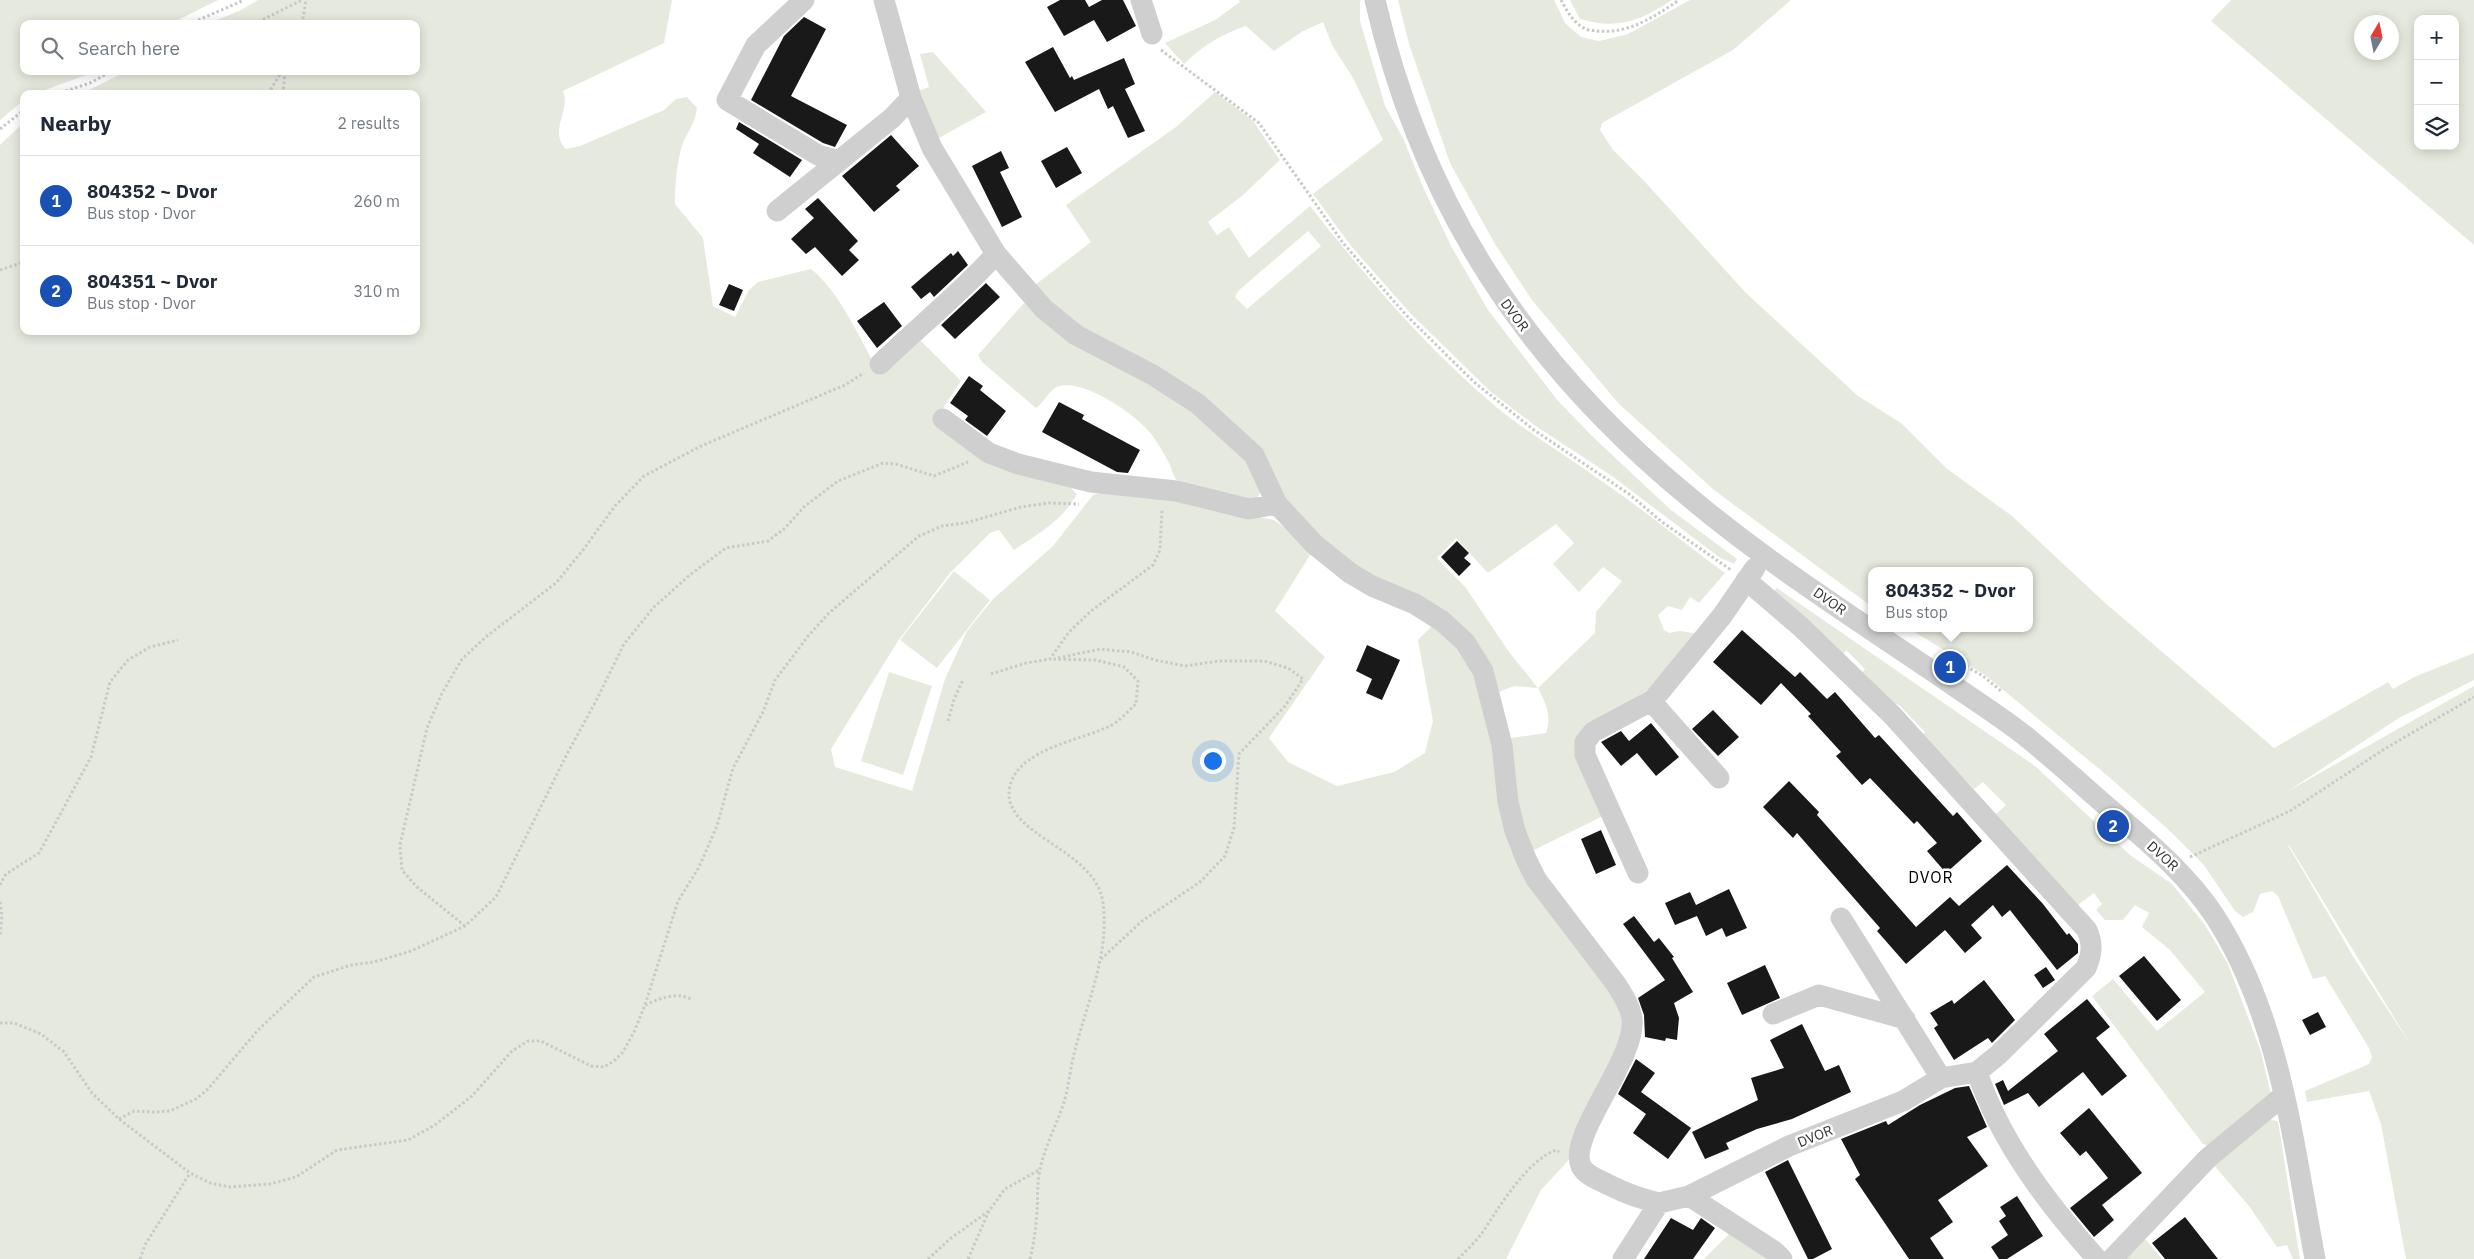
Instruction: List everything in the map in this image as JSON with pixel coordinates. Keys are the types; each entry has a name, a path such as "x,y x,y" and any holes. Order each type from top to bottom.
{"street":[{"path":"804,0 756,45 727,100 818,155 839,161"},
{"name":"DVOR","path":"884,0 910,98 932,148 996,254 1044,309 1076,335 1161,380 1198,404 1254,455 1278,504 1314,544 1350,573 1372,586 1416,604 1442,621 1465,642 1483,672 1502,745 1508,802 1513,824 1526,859 1536,879 1616,984 1627,1001 1632,1018 1630,1036 1625,1053 1584,1136 1579,1156 1580,1165 1585,1172 1620,1190 1642,1200 1659,1203 1689,1196 1789,1146 1903,1101 1942,1078 1977,1072 1998,1055 2086,968 2091,956 2092,941 2087,930 1893,716 1801,628 1746,580"},
{"path":"1141,0 1152,34"},
{"name":"DVOR","path":"1374,0 1395,78 1426,160 1458,224 1500,295 1558,371 1620,436 1692,500 1764,555 1868,627"},
{"path":"777,211 892,118 910,98"},
{"path":"880,364 916,328 977,276 996,254"},
{"path":"943,419 989,453 1018,464 1091,482 1176,491 1249,509 1278,504"},
{"path":"1638,873 1585,755 1585,742 1593,732 1652,701 1722,616 1764,555"},
{"name":"DVOR","path":"1876,632 2022,733 2183,857 2211,911 2247,973 2258,1002 2284,1095 2315,1259"},
{"path":"1652,701 1719,778"},
{"path":"1841,918 1942,1078"},
{"path":"1773,1014 1819,995 1905,1019"},
{"path":"1977,1072 1986,1097 2039,1189 2097,1259"},
{"path":"2112,1259 2208,1158 2284,1095"},
{"path":"1689,1196 1774,1251 1782,1259"},
{"path":"1623,1259 1659,1203"}],"path":[{"path":"198,20 244,0"},
{"path":"262,20 302,0"},
{"path":"303,20 306,0"},
{"path":"1561,0 1571,17 1586,30 1606,31 1621,30 1643,22 1679,0"},
{"path":"1152,34 1161,50 1180,66 1214,87 1260,123 1343,243 1406,315 1474,382 1534,430 1629,494 1691,543 1746,580"},
{"path":"68,90 90,83 105,75"},
{"path":"271,90 281,75"},
{"path":"283,90 284,75"},
{"path":"0,129 20,113"},
{"path":"0,270 20,263"},
{"path":"465,926 417,887 402,870 400,845 427,728 442,693 462,659 487,636 556,583 583,550 614,506 644,476 701,446 845,385 880,364"},
{"path":"119,1119 134,1111 154,1112 170,1110 196,1099 208,1089 258,1030 314,977 351,965 374,962 411,951 465,926 496,897 624,644 654,607 691,574 726,548 768,542 784,529 805,506 838,481 883,463 896,464 934,476 989,453"},
{"path":"1050,659 1069,632 1091,610 1153,565 1160,550 1161,512 1176,491"},
{"path":"0,1022 14,1023 41,1034 64,1052 92,1093 119,1119 190,1173 210,1182 230,1187 270,1184 296,1177 336,1150 408,1140 435,1125 472,1096 512,1051 528,1042 541,1041 591,1066 604,1067 623,1052 645,1005 678,901 699,868 717,826 732,768 763,712 775,680 808,636 830,613 918,536 942,526 965,523 1021,507 1048,503 1079,504"},
{"path":"0,885 6,874 39,853 62,811 91,757 110,682 128,660 150,647 178,640"},
{"path":"991,674 1026,663 1100,649 1131,652 1155,660 1185,666 1219,661 1264,661 1288,668 1303,679 1285,706 1239,754 1234,828 1225,856 1200,882 1142,921 1099,961"},
{"path":"1944,652 1984,676 2003,694"},
{"path":"1030,1259 1037,1213 1040,1169 1065,1100 1074,1053 1088,1010 1105,928 1102,893 1091,874 1076,860 1031,831 1017,816 1010,803 1010,786 1023,766 1041,753 1111,725 1136,704 1138,681 1124,667 1096,660 1050,659"},
{"path":"948,721 954,699 963,680"},
{"path":"2183,857 2290,810 2386,748 2474,697"},
{"path":"2183,857 2197,863"},
{"path":"0,902 2,916 0,936"},
{"path":"645,1005 671,995 685,995 693,1000"},
{"path":"1458,1259 1481,1234 1500,1203 1544,1154 1556,1150 1564,1155"},
{"path":"968,1259 989,1211 1005,1189 1040,1169"},
{"path":"140,1259 145,1245 190,1173"},
{"path":"928,1259 950,1238 989,1211"}],"shaded area":[{"path":"0,0 218,0 178,20 20,20 20,75 86,75 45,90 20,90 20,103 0,120"},
{"path":"258,0 672,0 664,43 563,91 565,98 559,135 566,149 580,146 664,110 676,99 687,97 697,108 694,122 684,141 678,163 675,204 703,238 713,306 735,317 749,290 758,282 811,269 831,290 840,303 878,371 915,335 961,381 936,419 1067,484 1077,494 1057,519 1014,550 999,530 990,533 950,573 898,641 831,749 835,767 912,791 945,679 967,631 993,599 1053,546 1093,495 1113,489 1274,520 1301,540 1312,552 1275,611 1325,657 1269,738 1288,762 1337,786 1394,772 1425,753 1433,721 1418,640 1437,621 1479,673 1510,834 1602,969 1628,1025 1576,1149 1567,1162 1541,1190 1506,1259 0,1259 0,145 20,126 20,335 420,335 420,90 89,90 119,75 420,75 420,20 217,20 239,11"},
{"path":"1239,0 1360,0 1360,21 1385,106 1403,138 1423,187 1451,246 1488,310 1558,401 1594,438 1671,510 1737,559 1734,564 1719,557 1612,476 1537,427 1491,392 1411,314 1351,246 1313,194 1383,140 1353,78 1332,45 1323,22 1303,31 1274,51 1246,26 1213,41 1184,64 1165,43 1215,20 1240,2"},
{"path":"1398,0 1554,0 1565,23 1581,37 1599,41 1628,34 1690,0 1791,0 1733,50 1602,123 1600,130 1613,150 1646,183 1746,293 1858,396 1901,423 1946,468 2012,516 2103,601 2274,748 2388,682 2393,689 2414,677 2474,653 2474,680 2399,718 2288,791 2474,686 2474,1259 2406,1259 2381,1124 2369,1091 2307,1102 2305,1091 2369,1064 2372,1057 2369,1048 2325,976 2313,979 2278,896 2272,891 2260,894 2253,912 2243,917 2235,911 2203,864 2171,832 2109,777 1985,675 1915,632 2033,632 2033,567 1868,567 1868,604 1714,490 1618,403 1532,300 1495,244 1450,163 1409,44","holes":["2288,845 2289,845 2412,1047 2354,958"]},
{"path":"1570,0 1672,0 1650,13 1628,22 1605,24 1580,19"},
{"path":"2231,0 2474,0 2474,245 2211,21"},
{"path":"933,52 986,112 937,139 915,92 929,87 920,54"},
{"path":"1215,92 1253,121 1280,160 1243,195 1208,222 1217,235 1229,227 1249,258 1310,206 1353,259 1421,336 1495,406 1619,493 1725,573 1699,603 1690,597 1682,610 1668,606 1658,615 1664,630 1669,633 1679,631 1701,634 1660,683 1587,728 1605,815 1532,851 1518,826 1504,739 1546,733 1548,716 1546,705 1538,688 1514,686 1494,694 1483,662 1357,572 1294,516 1267,467 1031,288 1091,242 1066,205 1176,127","holes":["1308,231 1321,246 1247,309 1235,297 1238,291","1556,524 1574,543 1553,564 1579,592 1603,567 1622,581 1596,612 1595,633 1538,688 1509,652 1466,588 1437,558 1456,538 1488,573"]},
{"path":"1024,303 1181,396 1251,459 1262,489 1256,500 1205,491 1181,484 1175,477 1159,446 1145,427 1122,408 1080,387 1068,385 1057,387 1036,408 982,362 978,355"},
{"path":"954,571 990,600 937,668 900,640"},
{"path":"1777,588 2035,766 2130,855 2172,884 2205,925 2228,964 2261,1052 2272,1099 2214,1147 2203,1144 2092,996 2113,979 2157,1031 2205,992 2170,950 2142,927 2149,913 2135,905 2123,920 2105,920 2096,910 2102,904 2094,893 2075,907 1995,815 2006,805 1983,782 1974,789 1921,737 1925,732 1899,705 1883,701 1858,677 1865,669 1846,650 1842,657 1770,593"},
{"path":"889,672 932,686 903,775 861,761"},
{"path":"2265,1119 2278,1121 2300,1259 2293,1259 2287,1245 2277,1247 2249,1206 2212,1163"},
{"path":"1730,1233 1775,1259 1704,1259"},
{"path":"2141,1234 2162,1259 2121,1259"}],"building":[{"path":"1060,0 1085,0 1089,7 1102,0 1123,0 1136,26 1107,42 1094,20 1064,36 1047,7"},
{"path":"804,17 826,29 791,96 847,125 835,147 823,143 751,100 784,36"},
{"path":"1053,47 1070,78 1072,76 1074,80 1124,58 1135,84 1125,89 1145,131 1128,138 1113,106 1108,109 1099,89 1055,112 1025,62"},
{"path":"739,122 802,160 790,177 753,153 759,144 736,129"},
{"path":"891,135 919,166 896,186 900,190 874,212 842,176"},
{"path":"1067,147 1082,173 1056,188 1041,161"},
{"path":"1001,151 1009,168 1000,172 1022,217 1002,227 972,166"},
{"path":"818,198 858,241 849,250 859,260 842,276 815,247 806,254 791,239 814,218 805,209"},
{"path":"958,251 968,265 934,297 930,292 921,299 911,287 951,253 953,256"},
{"path":"986,283 1000,297 955,339 941,325"},
{"path":"729,284 743,290 734,311 719,305"},
{"path":"884,302 902,326 877,348 857,321"},
{"path":"969,376 983,386 980,390 1006,411 987,436 965,420 968,416 950,403"},
{"path":"1059,402 1084,415 1082,419 1140,450 1128,473 1117,472 1042,432"},
{"path":"1457,541 1469,553 1464,558 1471,564 1459,576 1441,557"},
{"path":"1742,630 1795,677 1800,672 1827,699 1835,692 1875,738 1879,735 1953,816 1957,812 1982,841 1946,873 1927,851 1937,843 1917,821 1914,824 1870,778 1862,785 1836,756 1841,752 1808,716 1811,714 1781,683 1761,705 1713,662"},
{"path":"1367,645 1400,660 1382,700 1366,693 1372,679 1356,671"},
{"path":"1713,710 1739,737 1718,756 1692,729"},
{"path":"1651,723 1679,757 1656,776 1637,753 1621,766 1601,742 1621,731 1629,741"},
{"path":"1789,781 1819,812 1817,815 1916,927 1950,897 1959,906 2007,865 2043,904 2067,935 2069,933 2078,944 2078,953 2057,970 2010,910 2002,917 1993,905 1971,925 1982,938 1965,953 1945,930 1906,964 1877,931 1880,928 1797,833 1793,838 1763,807"},
{"path":"1601,830 1616,865 1596,874 1581,839"},
{"path":"1729,889 1747,928 1726,937 1722,928 1706,936 1697,916 1675,925 1665,903 1690,892 1696,905"},
{"path":"1634,916 1654,942 1659,938 1674,957 1672,958 1693,992 1674,1003 1679,1018 1677,1040 1666,1038 1665,1041 1645,1037 1644,1015 1638,998 1665,980 1623,924"},
{"path":"2144,956 2181,1000 2157,1021 2119,976"},
{"path":"1765,965 1780,998 1742,1015 1727,983"},
{"path":"2046,967 2055,980 2043,988 2034,975"},
{"path":"1984,980 2015,1020 1992,1043 1988,1038 1954,1060 1934,1028 1938,1025 1930,1013 1952,1000 1954,1004"},
{"path":"2087,999 2110,1027 2096,1038 2127,1076 2102,1096 2083,1072 2039,1107 2028,1093 2004,1105 1995,1084 2003,1080 2008,1091 2058,1051 2044,1034"},
{"path":"2318,1012 2326,1027 2310,1035 2302,1020"},
{"path":"1802,1024 1825,1071 1839,1065 1851,1092 1792,1119 1757,1129 1726,1143 1729,1149 1705,1159 1692,1132 1758,1100 1751,1078 1784,1068 1770,1040"},
{"path":"1636,1059 1655,1073 1641,1092 1691,1128 1668,1159 1633,1133 1646,1114 1618,1094"},
{"path":"1969,1086 1987,1127 1967,1137 1988,1166 1938,1200 1953,1222 1930,1238 1944,1259 1909,1259 1855,1179 1860,1175 1841,1139 1886,1121 1888,1125 1920,1105 1955,1088"},
{"path":"2089,1108 2142,1173 2102,1205 2114,1220 2094,1237 2070,1208 2108,1178 2086,1151 2080,1156 2060,1133"},
{"path":"1788,1160 1832,1249 1813,1259 1808,1259 1765,1172"},
{"path":"2017,1196 2043,1236 2007,1259 1999,1259 1991,1247 2008,1235 1999,1221 2006,1216 2000,1207"},
{"path":"2185,1217 2218,1259 2165,1259 2152,1243"},
{"path":"1671,1218 1693,1230 1701,1218 1715,1228 1693,1259 1644,1259"}],"place":[{"name":"804352 ~ Dvor","path":"1950,667"},
{"name":"804351 ~ Dvor","path":"2113,826"}],"district":[{"name":"DVOR","path":"1931,877"}]}
